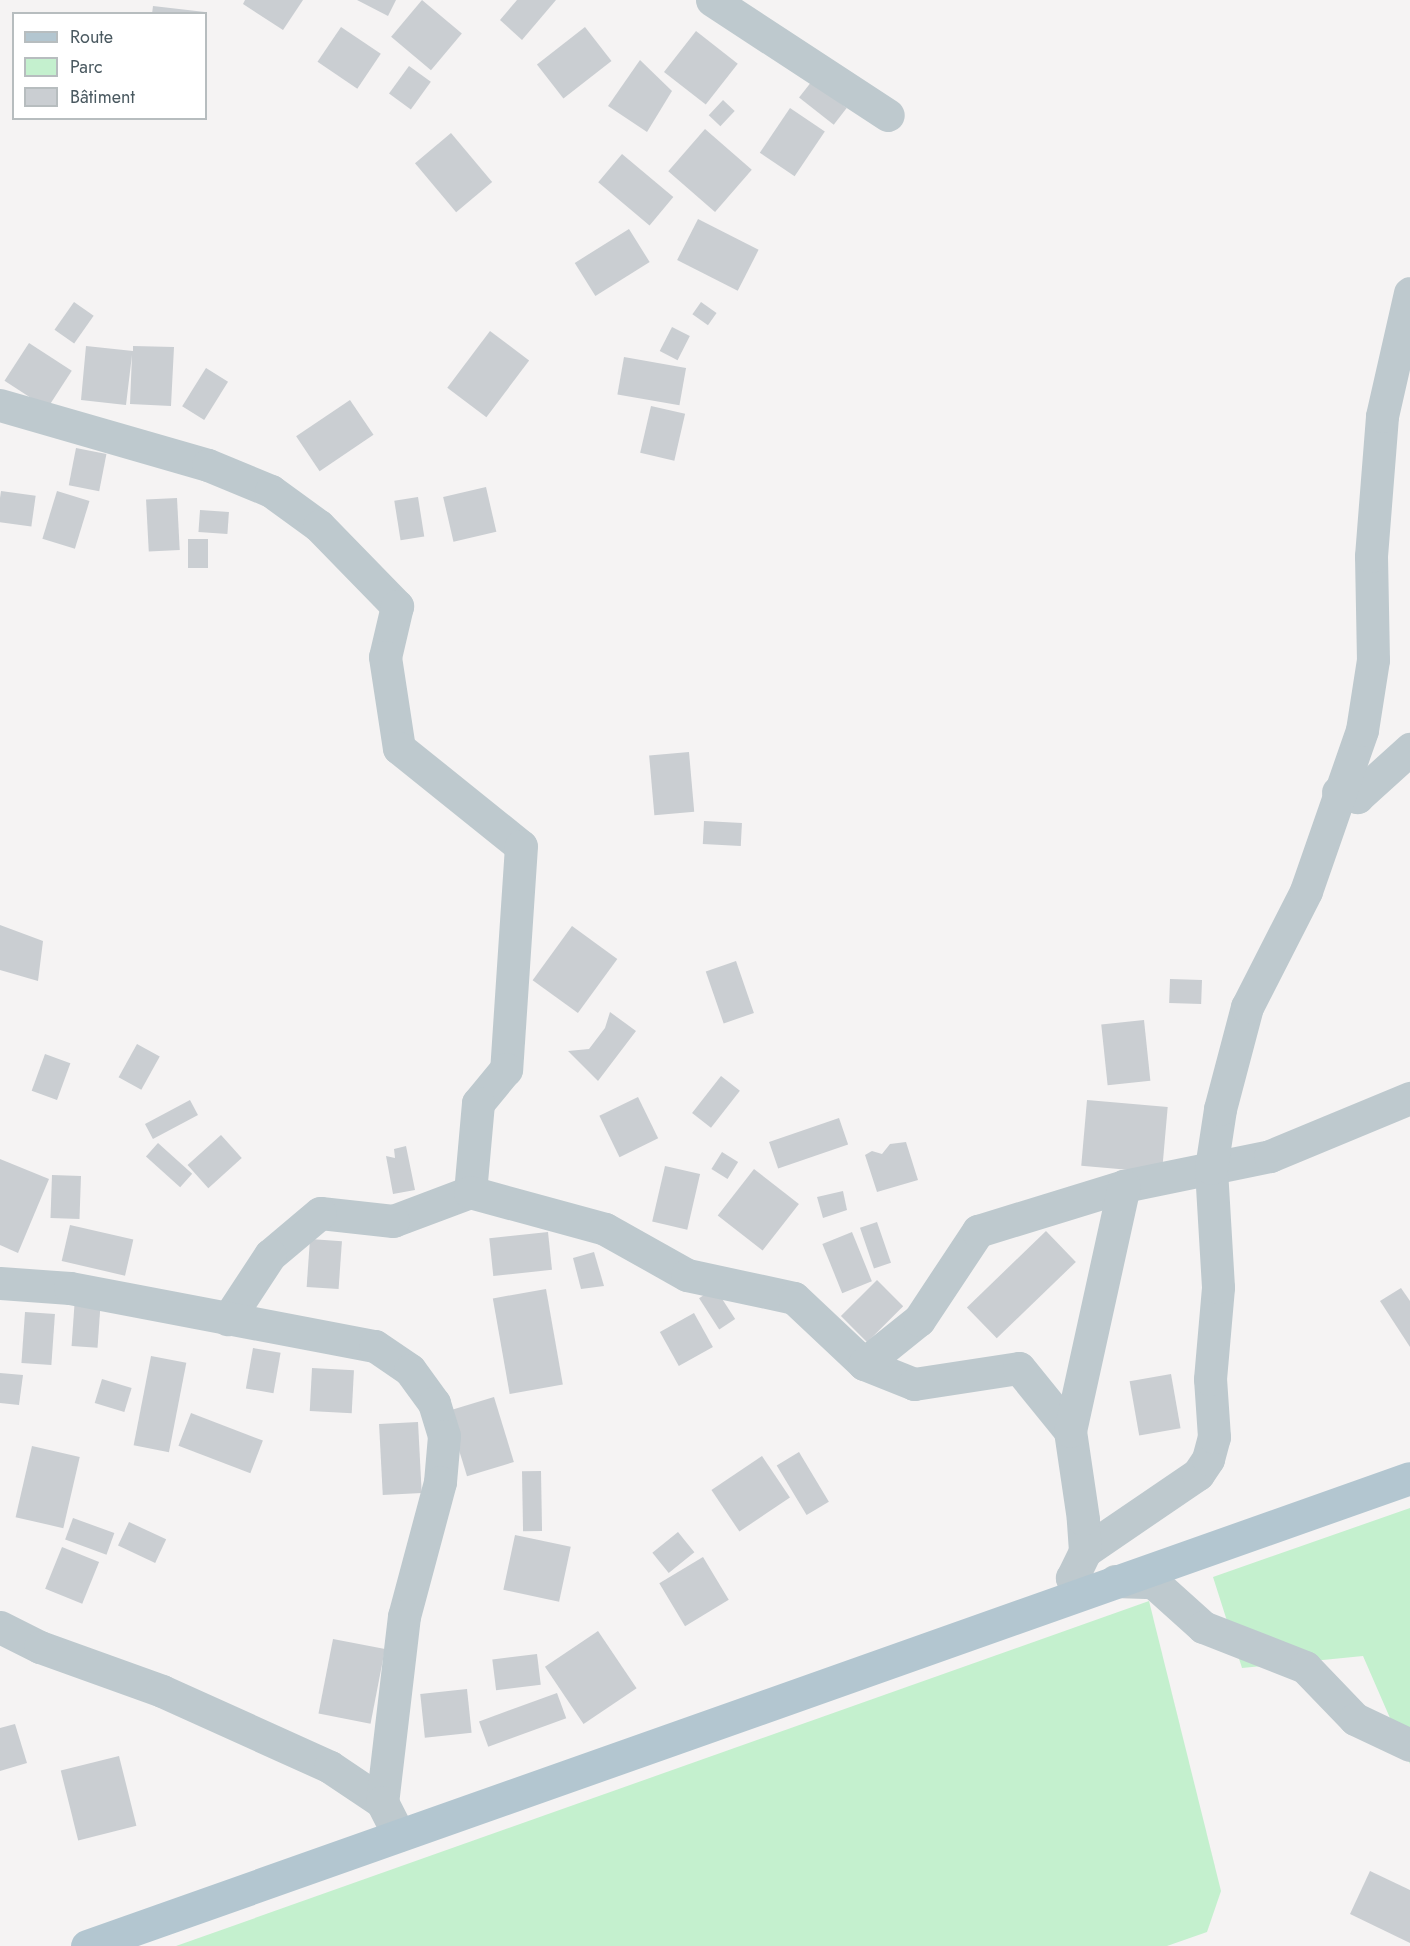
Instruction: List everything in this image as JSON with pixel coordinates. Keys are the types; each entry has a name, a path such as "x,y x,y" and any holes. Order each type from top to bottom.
{"main road":[{"path":"87,1946 1079,1593 1410,1478"}],"street":[{"path":"712,0 888,115"},
{"path":"1084,1551 1198,1474 1208,1459 1214,1437 1210,1379 1218,1287 1211,1168 1220,1109 1247,1007 1306,891 1338,792 1362,730 1373,660 1371,556 1382,416 1410,293"},
{"path":"0,405 208,465 271,490 319,526 397,606 385,657 399,748 521,846 506,1070 478,1103 470,1192"},
{"path":"1338,792 1357,797 1410,749"},
{"path":"864,1364 919,1320 978,1231 1124,1185 1270,1156 1410,1098"},
{"path":"1079,1593 1072,1578 1084,1551 1070,1431 1124,1185"},
{"path":"228,1319 270,1255 320,1213 393,1221 470,1192 605,1229 687,1275 794,1298 864,1364 914,1384 1019,1368 1070,1431"},
{"path":"0,1283 70,1288 375,1346 410,1370 434,1403 444,1436 440,1482 404,1616 382,1802"},
{"path":"1115,1581 1153,1582 1203,1627 1305,1667 1355,1719 1410,1745"},
{"path":"0,1626 40,1647 162,1691 330,1767 382,1802 399,1835"}],"green space":[{"path":"1410,1508 1410,1764 1363,1656 1242,1668 1213,1577"},
{"path":"1149,1601 1221,1891 1207,1932 1167,1946 176,1946"}],"building":[{"path":"245,0 303,0 283,30 243,4"},
{"path":"357,0 396,0 388,16"},
{"path":"422,0 462,33 431,70 391,37"},
{"path":"517,0 556,0 522,40 500,20"},
{"path":"153,6 205,12 152,12"},
{"path":"341,27 381,54 357,89 318,62"},
{"path":"585,27 611,61 563,98 537,65"},
{"path":"696,31 738,64 706,105 664,72"},
{"path":"640,60 672,91 647,132 608,106"},
{"path":"409,66 431,82 411,109 389,94"},
{"path":"812,81 847,108 834,125 799,98"},
{"path":"723,100 735,111 720,126 709,115"},
{"path":"790,108 825,131 795,176 760,153"},
{"path":"705,129 752,170 715,212 668,171"},
{"path":"451,133 492,182 456,212 415,163"},
{"path":"622,154 673,197 650,225 598,182"},
{"path":"698,219 759,250 738,291 677,260"},
{"path":"629,229 650,262 595,296 575,263"},
{"path":"74,302 94,316 74,344 54,330"},
{"path":"701,302 717,313 708,325 692,314"},
{"path":"672,327 690,336 678,360 660,351"},
{"path":"490,331 529,360 486,417 447,388"},
{"path":"29,343 72,371 47,409 4,381"},
{"path":"86,346 133,351 133,346 174,347 171,406 130,404 132,355 126,405 81,400"},
{"path":"624,357 686,368 679,405 617,394"},
{"path":"206,368 228,382 204,420 182,406"},
{"path":"350,400 373,435 320,471 296,436"},
{"path":"651,406 685,414 674,461 640,453"},
{"path":"76,448 106,454 99,491 69,485"},
{"path":"486,487 496,532 453,542 443,497"},
{"path":"1,491 36,496 31,527 0,522"},
{"path":"57,491 90,501 75,549 42,539"},
{"path":"418,497 424,537 401,540 394,501"},
{"path":"177,498 180,550 149,552 146,500"},
{"path":"200,510 229,512 227,534 198,532"},
{"path":"188,539 208,539 208,568 188,568"},
{"path":"689,752 694,812 654,815 649,755"},
{"path":"704,821 742,823 741,846 703,844"},
{"path":"0,925 43,941 38,981 0,970"},
{"path":"572,926 617,959 578,1013 533,980"},
{"path":"736,961 754,1013 724,1023 706,971"},
{"path":"1170,979 1202,980 1201,1004 1169,1003"},
{"path":"610,1012 636,1031 598,1081 568,1051 589,1049 605,1028"},
{"path":"1144,1020 1150,1081 1108,1085 1101,1024"},
{"path":"137,1044 160,1057 141,1090 119,1077"},
{"path":"45,1054 70,1063 57,1100 32,1091"},
{"path":"721,1076 740,1091 711,1128 692,1113"},
{"path":"638,1097 658,1138 620,1157 599,1116"},
{"path":"190,1100 198,1115 153,1139 145,1124"},
{"path":"1087,1100 1168,1107 1162,1173 1081,1166"},
{"path":"839,1118 848,1144 778,1169 769,1142"},
{"path":"221,1135 242,1158 208,1188 188,1165"},
{"path":"906,1142 918,1180 877,1192 865,1155 872,1151 882,1154 890,1144"},
{"path":"158,1143 192,1174 180,1187 146,1156"},
{"path":"406,1146 415,1190 393,1194 386,1156 395,1158 394,1149"},
{"path":"722,1152 738,1162 728,1179 711,1169"},
{"path":"0,1159 49,1179 18,1253 0,1245"},
{"path":"665,1166 700,1174 687,1230 652,1222"},
{"path":"754,1169 799,1204 763,1251 718,1215"},
{"path":"52,1175 81,1176 79,1219 50,1218"},
{"path":"843,1191 847,1210 823,1218 817,1197"},
{"path":"877,1222 891,1263 874,1269 860,1228"},
{"path":"70,1225 133,1240 125,1276 62,1261"},
{"path":"1046,1231 1076,1262 997,1338 967,1307"},
{"path":"548,1232 552,1270 493,1276 489,1238"},
{"path":"852,1232 872,1281 842,1293 822,1244"},
{"path":"310,1239 342,1241 339,1289 307,1287"},
{"path":"594,1252 604,1286 581,1289 573,1258"},
{"path":"877,1280 903,1306 867,1342 841,1316"},
{"path":"715,1288 735,1319 719,1329 699,1298"},
{"path":"1401,1288 1410,1301 1410,1347 1380,1301"},
{"path":"546,1289 563,1385 510,1394 493,1298"},
{"path":"75,1297 101,1299 98,1348 72,1346"},
{"path":"25,1312 55,1314 51,1365 21,1363"},
{"path":"694,1313 713,1347 679,1366 660,1332"},
{"path":"253,1348 281,1353 273,1393 246,1388"},
{"path":"151,1356 186,1363 169,1452 134,1445"},
{"path":"312,1368 354,1370 352,1413 310,1411"},
{"path":"0,1373 23,1375 19,1405 0,1403"},
{"path":"1171,1374 1181,1428 1139,1435 1130,1381"},
{"path":"102,1379 132,1388 124,1412 95,1403"},
{"path":"494,1397 514,1462 467,1476 447,1411"},
{"path":"191,1413 263,1441 250,1473 178,1446"},
{"path":"418,1422 422,1493 383,1495 379,1424"},
{"path":"32,1446 80,1457 63,1528 16,1517"},
{"path":"799,1452 829,1502 807,1515 777,1465"},
{"path":"762,1456 790,1497 739,1532 711,1490"},
{"path":"522,1471 541,1471 542,1531 523,1531"},
{"path":"73,1518 114,1533 106,1555 65,1540"},
{"path":"129,1522 166,1539 155,1563 118,1546"},
{"path":"678,1532 694,1552 669,1573 652,1553"},
{"path":"515,1535 571,1547 559,1602 503,1590"},
{"path":"62,1547 99,1562 82,1604 45,1589"},
{"path":"703,1557 729,1600 685,1626 659,1583"},
{"path":"598,1631 637,1688 584,1724 545,1667"},
{"path":"333,1639 385,1649 371,1724 318,1714"},
{"path":"537,1654 541,1685 496,1690 492,1659"},
{"path":"467,1689 472,1733 425,1738 420,1694"},
{"path":"557,1693 566,1718 488,1747 479,1721"},
{"path":"15,1724 27,1763 0,1771 0,1728"},
{"path":"119,1756 136,1826 78,1840 61,1771"},
{"path":"1370,1871 1410,1890 1410,1943 1350,1914"}]}
